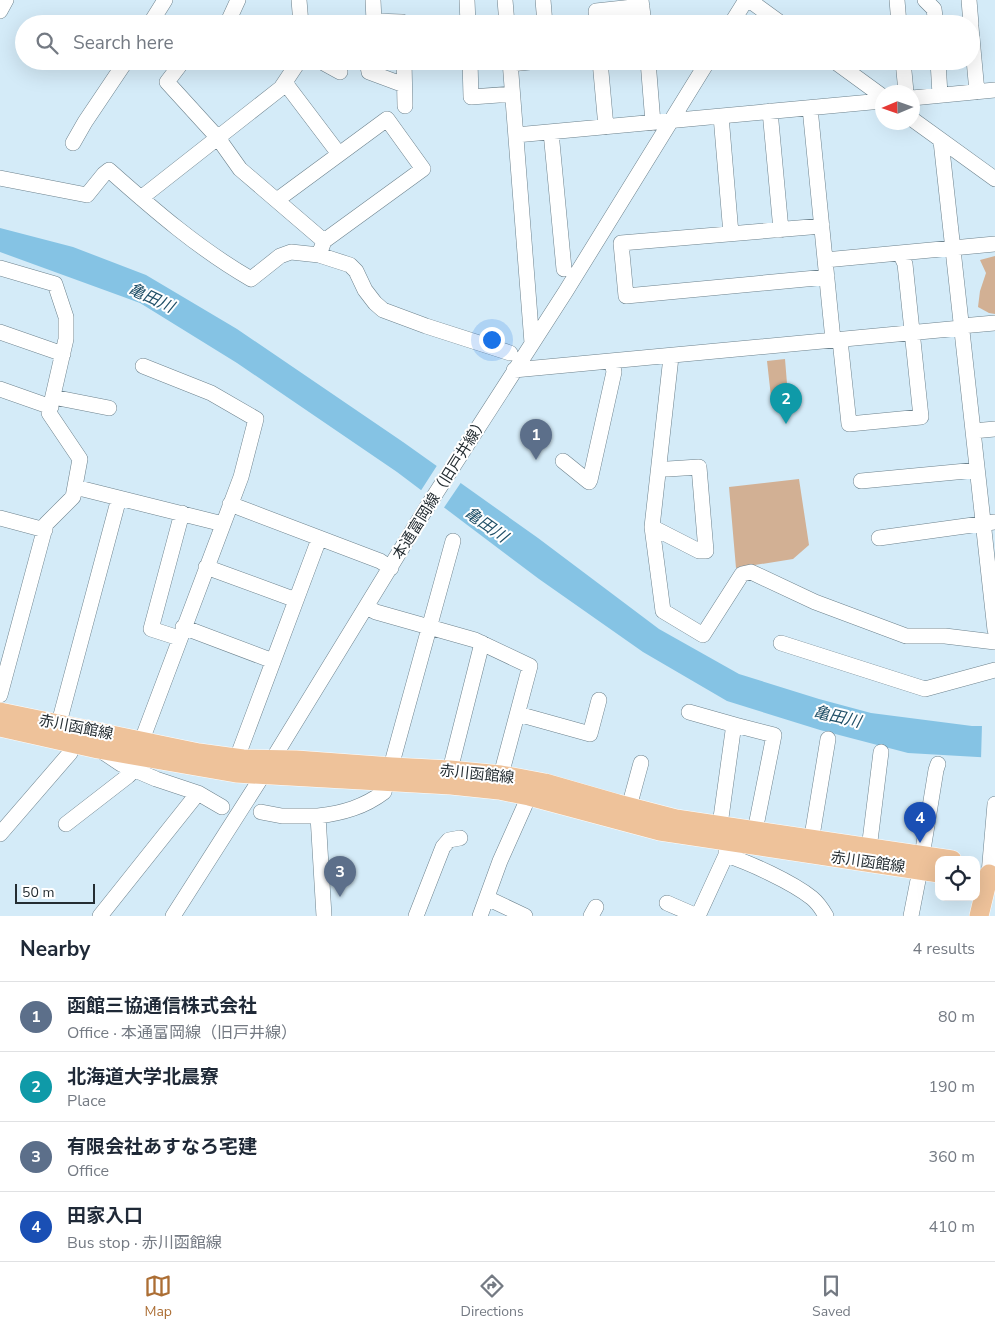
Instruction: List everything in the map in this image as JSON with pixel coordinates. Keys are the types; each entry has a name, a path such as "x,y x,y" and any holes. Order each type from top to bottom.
{"main road":[{"name":"赤川函館線","path":"0,712 56,731 75,735 142,740 199,753 237,758 267,768"},
{"name":"赤川函館線","path":"0,727 56,731"},
{"name":"赤川函館線","path":"75,735 98,749 236,773 267,768 390,775 529,796 660,831 921,863 935,862"},
{"name":"赤川函館線","path":"390,775 450,770 502,775 545,783 676,819 724,840 755,831 868,848 921,863 935,871"},
{"path":"979,916 984,873"}],"street":[{"path":"0,11 6,0"},
{"path":"156,15 165,0"},
{"path":"231,15 238,0"},
{"path":"299,0 300,15"},
{"path":"370,15 373,0"},
{"path":"467,0 468,15"},
{"path":"504,0 506,15"},
{"path":"543,0 544,15"},
{"path":"737,15 747,0 769,15"},
{"path":"897,0 898,15"},
{"path":"925,0 934,9 935,15"},
{"path":"969,0 970,15"},
{"path":"596,15 596,11 642,3"},
{"path":"73,144 118,70"},
{"path":"177,70 168,82 218,138 240,169 277,200 321,248 350,265 356,271 365,290 383,310 510,353"},
{"path":"141,198 286,84 294,70"},
{"path":"336,70 340,72"},
{"path":"368,70 368,72 404,85"},
{"path":"404,70 405,106"},
{"path":"470,70 471,98 512,94"},
{"path":"510,70 532,343"},
{"path":"601,70 606,127"},
{"path":"649,70 654,122"},
{"name":"本通富岡線（旧戸井線）","path":"179,913 427,507 703,70"},
{"path":"846,70 875,91"},
{"path":"904,70 905,85"},
{"path":"939,70 940,95"},
{"path":"975,70 977,92"},
{"path":"286,84 339,154"},
{"path":"920,97 995,90"},
{"path":"516,135 875,102"},
{"path":"810,108 827,277 849,424 921,417 905,264 900,253"},
{"path":"770,111 781,230"},
{"path":"721,116 731,234"},
{"path":"0,178 87,195 109,170 205,251 251,279 280,256 291,252 321,248 423,169 387,119 277,200"},
{"path":"920,125 995,179"},
{"path":"551,132 564,269"},
{"path":"941,141 977,470 989,523 995,630"},
{"path":"822,226 621,243 626,296 827,277"},
{"path":"825,260 995,244"},
{"path":"0,268 55,284 66,317 66,339 49,413 80,459 73,497 46,524 0,695"},
{"path":"514,370 612,362 995,323"},
{"path":"0,332 63,354"},
{"path":"671,356 652,527 663,611 703,636 742,574 751,572 815,602 906,636 945,636 995,642"},
{"path":"562,461 589,482 614,372 612,362"},
{"path":"142,740 181,632 241,477 256,419 211,393 143,366"},
{"path":"0,389 52,402 109,408"},
{"path":"973,431 995,429"},
{"path":"652,527 699,551 706,551 699,467 668,470 659,468"},
{"path":"861,481 977,470"},
{"path":"75,487 223,524"},
{"path":"56,731 119,498"},
{"path":"230,504 380,561 391,568"},
{"path":"182,513 150,630 181,632 273,661"},
{"path":"0,518 45,530"},
{"path":"879,538 989,523"},
{"path":"237,758 319,539"},
{"path":"261,812 282,816 318,816 338,813 366,804 384,792 454,541"},
{"path":"206,567 296,600"},
{"path":"366,607 376,612 475,640 530,666 502,775"},
{"path":"781,643 925,689 995,670"},
{"path":"450,770 482,644"},
{"path":"518,714 590,734 599,700"},
{"path":"689,712 774,735 755,831"},
{"path":"667,903 701,915 724,840 733,731 735,726"},
{"path":"0,834 70,753 75,735"},
{"path":"810,840 828,739"},
{"path":"98,749 121,764 198,793 222,807"},
{"path":"868,848 881,752"},
{"path":"629,807 641,763"},
{"path":"911,916 938,764"},
{"path":"66,824 134,770"},
{"path":"100,916 198,793"},
{"path":"480,916 500,861 529,796"},
{"path":"984,873 995,804"},
{"path":"318,816 324,916"},
{"path":"416,916 443,848 449,840 460,838"},
{"path":"724,840 744,861 802,891 819,905 826,916"},
{"path":"487,898 525,916"}],"shaded area":[{"path":"995,256 995,314 978,307 980,291 986,273 980,260"},
{"path":"785,359 788,396 771,397 767,361"},
{"path":"799,479 809,545 793,559 736,568 729,487"}],"water":[{"name":"亀田川","path":"0,228 73,247 146,275 237,329 403,442 538,538 659,629 739,674 871,713 972,726 995,726 995,758 908,753 820,730 727,701 643,652 539,579 397,472 237,363 140,303 0,252"}],"pier":[{"path":"438,464 462,481 443,509 420,492"},
{"path":"982,724 995,724 995,761 981,760"}],"place":[{"name":"北海道大学北晨寮","path":"786,424"},
{"name":"函館三協通信株式会社","path":"536,460"},
{"name":"田家入口","path":"920,843"},
{"name":"有限会社あすなろ宅建","path":"340,897"}]}
